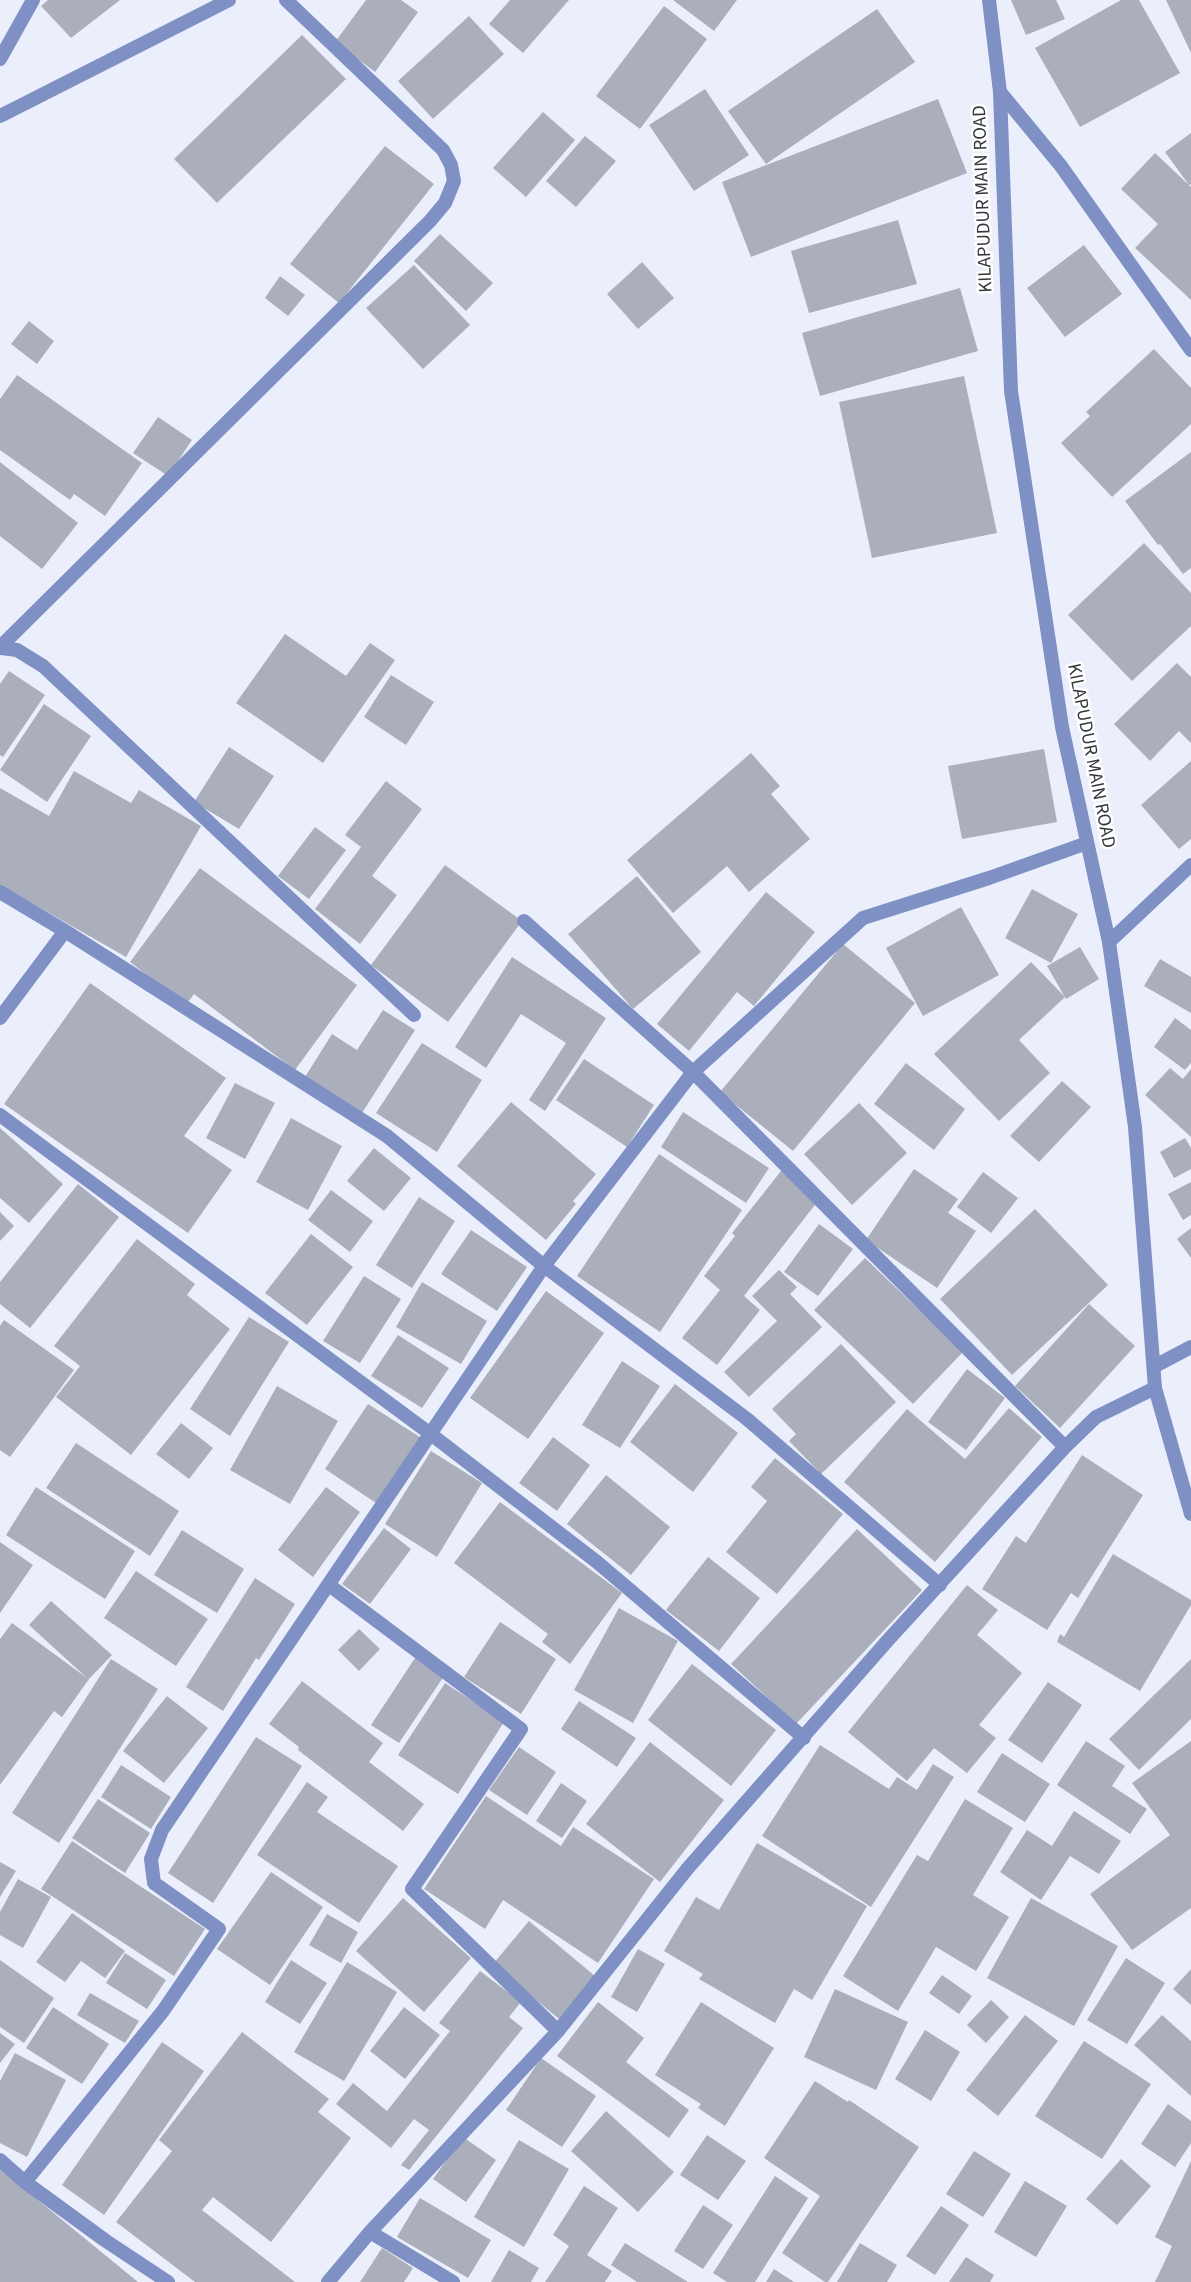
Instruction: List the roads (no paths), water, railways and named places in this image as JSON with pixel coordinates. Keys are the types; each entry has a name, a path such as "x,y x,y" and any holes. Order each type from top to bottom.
{"street":[{"path":"0,59 33,0"},
{"path":"0,116 229,0"},
{"path":"0,648 445,203 454,181 451,165 443,150 286,0"},
{"name":"KILAPUDUR MAIN ROAD","path":"989,0 1000,92 1011,391 1062,727 1109,942 1135,1127 1155,1388 1191,1514"},
{"path":"1000,92 1061,166 1191,350"},
{"path":"0,648 18,650 43,666 414,1015"},
{"path":"25,2182 163,2011 219,1929 155,1883 151,1859 162,1830 544,1266 693,1072 863,918 1087,843"},
{"path":"1109,942 1191,866"},
{"path":"0,892 387,1136 544,1266 747,1419 940,1584"},
{"path":"524,921 693,1072 1065,1447"},
{"path":"0,1018 65,931"},
{"path":"0,1115 432,1435 597,1562 804,1738"},
{"path":"1155,1366 1191,1347"},
{"path":"328,2282 370,2232 558,2031 688,1868 889,1639 1065,1447 1096,1417 1155,1388"},
{"path":"329,1585 522,1729 412,1889 558,2031"},
{"path":"0,2160 25,2182 106,2241 168,2282"},
{"path":"370,2232 453,2282"}]}
